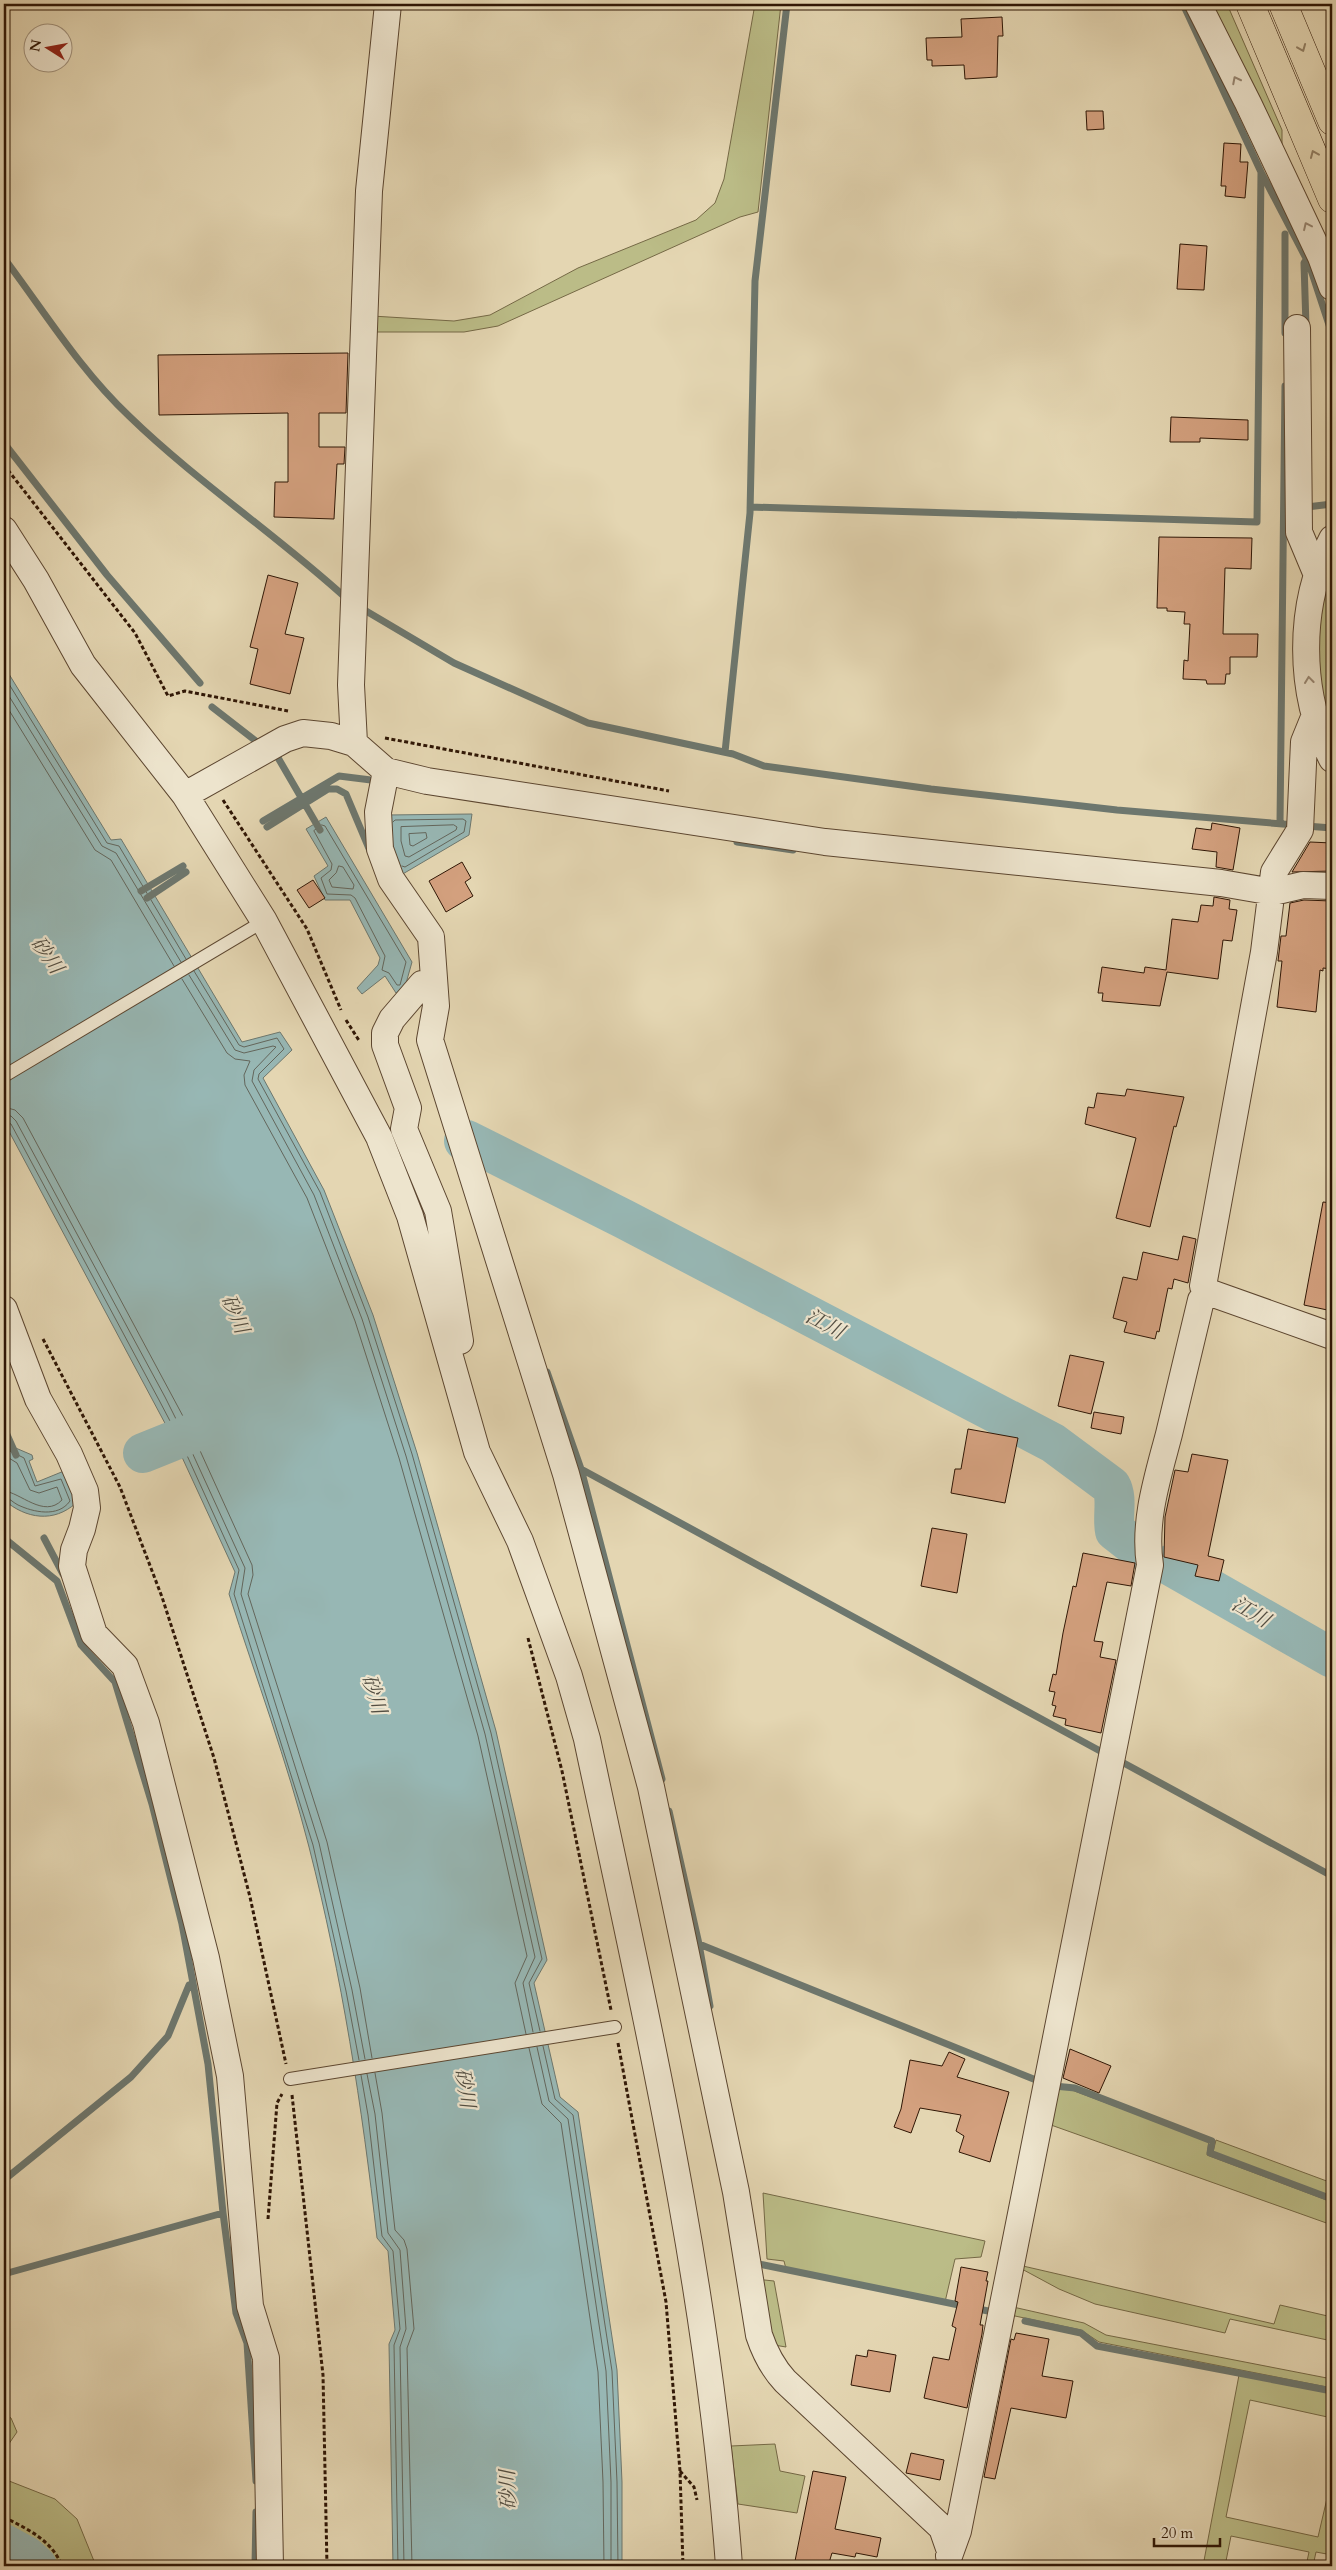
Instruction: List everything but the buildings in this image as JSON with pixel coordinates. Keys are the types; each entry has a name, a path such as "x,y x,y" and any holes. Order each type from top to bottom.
{"highway":[{"path":"1250,4 1332,199"},
{"path":"1283,4 1332,121"}],"street":[{"path":"388,4 369,191 351,685 353,737 384,779 378,812 380,849 391,879 431,937 436,1006 430,1040 566,1474 651,1786 736,2192 759,2334 765,2353 775,2370 785,2381 942,2528 948,2559"},
{"path":"1198,4 1322,258 1332,287"},
{"path":"1297,328 1299,532 1317,576"},
{"path":"4,530 36,580 83,665 185,795 253,928 379,1137 410,1216 477,1452 520,1541 569,1676 587,1739 676,2164 713,2401 729,2566"},
{"path":"1332,539 1317,576 1307,624 1307,662 1315,715 1323,742 1332,759"},
{"path":"1315,715 1304,742 1301,825 1294,842 1276,866 1273,892 1203,1276 1203,1286 1208,1292 1332,1336"},
{"path":"185,795 294,736 353,737"},
{"path":"384,779 427,781 825,842 1221,883 1273,892 1303,885 1332,886"},
{"path":"434,982 422,984 392,1019 385,1033 385,1045 408,1108 404,1129 438,1211 462,1353 454,1371"},
{"path":"948,2559 958,2531 1150,1565 1147,1549 1148,1524 1201,1300 1208,1292"},
{"path":"4,1310 38,1399 69,1454 85,1491 87,1508 74,1550 72,1566 94,1634 125,1666 146,1724 206,1958 230,2076 250,2306 266,2358 270,2566"}],"lane":[{"path":"4,1076 253,928"},
{"path":"290,2079 304,2075 615,2027"}],"path":[{"path":"4,465 135,633 168,696 184,691 292,712 294,736"},
{"path":"353,737 673,792"},
{"path":"210,781 307,929 343,1014 362,1044"},
{"path":"41,1336 120,1487 162,1597 214,1758 250,1897 290,2079 301,2160 323,2376 327,2566"},
{"path":"268,2221 277,2103 290,2079"},
{"path":"4,2517 44,2540 59,2558 62,2566"}],"green space":[{"path":"755,4 781,4 758,212 740,217 498,326 464,332 371,332 372,316 454,321 490,315 578,268 696,220 715,203 724,179"},
{"path":"1206,4 1227,4 1282,130 1282,150"},
{"path":"1332,557 1332,740 1319,695 1316,620"},
{"path":"1054,2089 1069,2089 1209,2141 1207,2155 1332,2202 1332,2225 1051,2125 1023,2266 1274,2324 1280,2305 1332,2317 1332,2341 1230,2319 1225,2333 1095,2304 1059,2289 1020,2268 1013,2307 1084,2323 1106,2335 1332,2379 1332,2388 1099,2342 1081,2330 1015,2316 1009,2309"},
{"path":"1216,2140 1332,2183 1332,2197 1213,2152"},
{"path":"763,2193 985,2241 981,2257 955,2259 945,2302 786,2269 784,2261 767,2259"},
{"path":"755,2279 774,2281 786,2347 768,2344"},
{"path":"1239,2375 1332,2393 1332,2418 1250,2400 1226,2517 1318,2537 1332,2477 1332,2555 1316,2552 1313,2566 1306,2566 1309,2552 1231,2536 1225,2566 1203,2566"},
{"path":"4,2414 11,2418 17,2432 4,2451"},
{"path":"775,2444 780,2471 805,2476 797,2513 738,2504 731,2446"},
{"path":"4,2479 55,2499 77,2519 96,2566 44,2566 14,2541 4,2536"},
{"path":"4,2551 22,2559 31,2566 4,2566"}],"water":[{"name":"砂川","path":"4,666 111,840 121,839 242,1042 280,1032 292,1050 263,1078 324,1190 373,1315 417,1453 496,1731 547,1960 534,1983 560,2097 578,2112 617,2370 622,2482 622,2566 393,2566 389,2344 395,2330 388,2251 377,2238 365,2139 350,2041 321,1895 291,1783 229,1594 235,1572 175,1442 4,1122"},
{"path":"472,814 469,835 401,875 397,868 387,815"},
{"path":"326,817 412,962 403,994 396,993 385,976 362,994 357,988 378,965 380,958 350,900 325,900 314,876 328,866 306,829"},
{"path":"4,1443 32,1455 33,1459 29,1461 37,1482 64,1471 76,1503 59,1514 40,1516 21,1511 4,1500"}],"waterway":[{"path":"725,752 750,513 755,281 787,4"},
{"path":"750,507 1257,522 1261,172 1183,4"},
{"path":"1261,172 1309,264 1332,334"},
{"path":"1285,234 1285,333"},
{"path":"4,258 78,360 129,416 209,486 347,599"},
{"path":"1306,260 1304,263 1306,326"},
{"path":"1280,823 1285,386"},
{"path":"4,443 107,575 200,683"},
{"path":"1307,507 1332,504"},
{"path":"361,608 454,663 588,723 733,754 764,766 931,789 1117,810 1295,825"},
{"path":"212,707 261,745"},
{"path":"272,753 277,756 320,830"},
{"path":"263,821 339,776 379,781"},
{"path":"267,827 328,789 337,789 346,794 370,851"},
{"path":"1306,826 1332,828"},
{"path":"737,842 793,850"},
{"path":"141,891 183,866"},
{"path":"147,898 186,872"},
{"name":"江川","path":"464,1141 467,1140 624,1219 1053,1443 1111,1486 1115,1502 1115,1531 1138,1549"},
{"path":"547,1372 581,1469 1102,1752"},
{"path":"143,1453 225,1420"},
{"path":"4,1428 16,1455"},
{"path":"581,1469 662,1779"},
{"path":"4,1538 57,1581 81,1645 115,1682 152,1804 182,1924 208,2064 223,2213 4,2274"},
{"path":"44,1538 63,1574"},
{"name":"江川","path":"1169,1565 1332,1658"},
{"path":"1120,1761 1332,1876"},
{"path":"669,1811 699,1944 710,2006"},
{"path":"699,1944 1036,2080"},
{"path":"4,2180 131,2077 168,2036 189,1985 193,1984"},
{"path":"1054,2086 1075,2088 1212,2141 1210,2153 1332,2199"},
{"path":"223,2213 236,2313 247,2343 256,2481"},
{"path":"754,2263 993,2312"},
{"path":"1025,2321 1081,2333 1097,2346 1332,2391"},
{"path":"255,2566 256,2512"},
{"path":"4,2544 26,2556 37,2566"}]}
